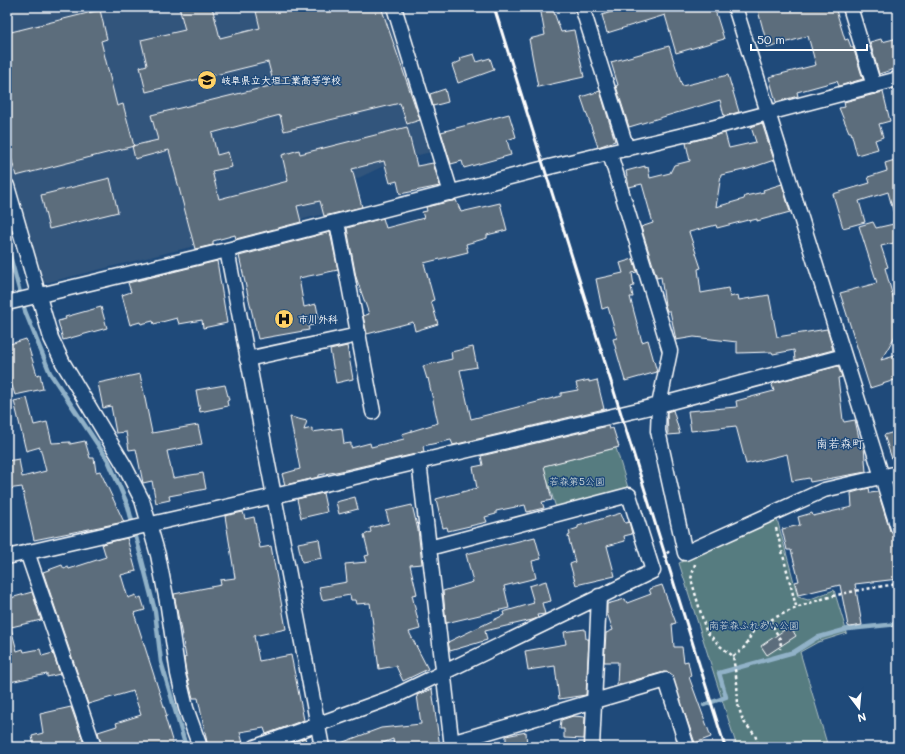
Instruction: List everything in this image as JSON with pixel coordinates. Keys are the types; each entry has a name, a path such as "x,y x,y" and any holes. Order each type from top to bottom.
{"street":[{"path":"394,7 451,193"},
{"path":"582,7 628,150"},
{"path":"734,7 898,528"},
{"path":"850,7 874,86"},
{"path":"10,302 227,250 544,168 628,150 898,79"},
{"path":"610,154 670,351 659,405 658,431 685,553 824,490 898,473"},
{"path":"7,186 36,295 52,338 63,363 124,464 142,500 168,607 178,674 186,708 200,747"},
{"path":"337,222 373,412"},
{"path":"227,250 322,747"},
{"path":"248,359 358,335"},
{"path":"7,557 274,496 659,405 844,356"},
{"path":"418,461 444,672 451,745 666,680 687,747"},
{"path":"255,747 393,698 652,571 629,495 429,548"},
{"path":"27,552 94,747"},
{"path":"592,747 599,596"}],"path":[{"path":"772,514 796,606"},
{"path":"652,571 681,537"},
{"path":"701,546 691,579 706,631 720,646 733,656 737,683 738,705 743,721 755,735 759,747"},
{"path":"733,656 743,651 756,628 796,606 852,590 898,584"},
{"path":"770,621 781,641 780,649"}],"shaded area":[{"name":"岐阜県立大垣工業高等学校","path":"7,7 384,7 431,152 394,161 323,195 328,213 41,284 7,160"}],"green space":[{"name":"若森第5公園","path":"616,448 629,491 557,511 543,466"},
{"name":"南若森ふれあい公園","path":"777,519 798,597 808,600 834,590 847,633 818,642 800,652 828,747 737,747 679,563"}],"building":[{"path":"179,7 212,7 220,38 260,28 255,7 381,7 420,120 407,124 400,103 284,131 280,115 212,133 217,155 228,152 232,167 212,171 219,199 288,181 282,155 299,150 300,154 407,127 417,166 433,163 440,186 400,194 397,181 390,183 384,161 352,169 362,207 324,216 320,201 297,206 301,222 236,239 235,235 213,241 213,245 195,249 169,150 135,159 132,146 158,140 151,115 274,85 268,62 146,92 140,67 147,65 141,40 185,30"},
{"path":"540,7 552,7 561,32 574,30 584,77 538,87 529,39 545,35"},
{"path":"627,7 714,7 724,39 676,53 665,15 607,33 602,15"},
{"path":"757,7 835,7 845,40 848,39 851,47 853,47 863,79 839,86 837,81 797,92 798,96 776,102 769,77 816,65 808,36 768,48"},
{"path":"100,10 107,39 101,41 117,106 123,104 134,146 16,176 7,142 7,33"},
{"path":"898,38 898,68 879,74 870,42 881,39 882,42"},
{"path":"669,46 682,86 728,75 739,112 724,116 720,100 629,127 616,86 618,85 611,62"},
{"path":"474,54 477,62 490,58 494,70 458,83 452,65 461,61 460,58"},
{"path":"445,89 448,102 433,106 430,94"},
{"path":"600,91 615,141 598,147 581,97"},
{"path":"883,92 890,121 879,124 883,137 875,140 878,149 857,155 851,132 849,132 839,108 845,107 844,102"},
{"path":"509,114 516,137 507,140 511,155 464,168 462,161 451,164 441,132"},
{"path":"762,123 774,160 748,169 721,175 716,207 744,199 745,196 764,192 763,190 782,184 790,212 757,221 757,219 748,220 717,228 716,225 689,232 701,268 698,269 701,293 728,288 730,297 738,295 739,300 769,295 777,337 827,329 833,350 795,360 794,350 773,354 772,352 737,353 737,342 694,337 676,340 670,311 667,311 665,305 661,277 657,278 641,227 653,223 642,184 629,187 626,171 645,166 645,168 648,167 650,178 670,173 674,165 690,161 686,143 725,133 729,148 756,142 751,127"},
{"path":"898,159 898,213 894,214 888,192 859,201 865,222 843,228 833,194 870,183 868,177 887,171 885,163"},
{"path":"110,178 118,212 49,229 41,195"},
{"path":"456,200 461,212 500,203 507,230 487,235 487,238 466,244 468,252 424,263 434,300 431,301 438,324 415,331 413,322 367,334 363,316 369,314 356,277 347,228 383,218 386,228 424,218 422,212 427,211 426,207"},
{"path":"873,222 876,228 898,223 898,242 881,246 888,267 885,268 898,315 898,331 881,360 898,355 898,379 870,388 840,293 877,283 859,226"},
{"path":"330,232 338,270 299,278 304,307 316,304 320,324 308,326 309,330 258,339 239,256"},
{"path":"633,259 637,272 632,273 634,286 631,287 633,297 630,297 642,342 648,340 657,372 625,381 613,339 617,338 608,307 602,309 596,279 623,273 620,263"},
{"path":"217,261 227,323 203,328 202,320 179,324 177,318 154,324 153,321 141,324 140,322 130,325 122,295 131,292 128,283"},
{"path":"101,307 107,328 63,340 58,321 66,319 65,317"},
{"path":"26,339 37,375 40,374 43,389 15,395 7,369 7,345"},
{"path":"347,346 353,379 336,383 330,350"},
{"path":"473,347 477,367 460,370 471,419 561,396 561,393 578,390 576,383 589,380 589,382 597,380 604,409 453,445 451,440 423,446 424,452 319,475 319,477 285,485 282,474 300,469 290,417 307,421 304,430 312,428 312,432 342,428 344,444 351,443 351,448 370,443 371,447 404,439 402,434 438,423 428,378 427,379 423,366 452,359 451,352"},
{"path":"838,366 842,377 838,378 843,420 844,422 855,420 861,447 864,447 866,472 810,482 809,478 792,481 787,454 746,464 736,426 691,431 688,411 737,407 736,401 774,391 772,385 774,383"},
{"path":"140,374 152,433 198,425 202,444 167,451 173,478 203,473 206,489 169,496 170,500 156,503 152,481 143,483 136,449 129,450 126,432 116,433 111,406 103,408 98,383"},
{"path":"225,385 229,400 227,401 228,406 200,412 196,390"},
{"path":"27,398 34,425 47,422 52,443 70,442 70,444 85,441 90,458 94,458 96,472 100,471 124,522 34,540 22,487 7,489 7,461 19,459 22,477 46,471 40,447 26,451 14,401"},
{"path":"673,410 680,434 668,435 667,412"},
{"path":"608,426 609,429 613,428 619,447 544,466 552,500 542,502 544,508 527,512 525,505 496,511 496,514 485,517 487,522 448,531 447,527 443,528 436,499 477,488 473,467 483,465 481,456"},
{"path":"898,431 898,465 894,465 884,435"},
{"path":"869,488 870,493 878,492 890,531 898,536 898,579 855,584 862,625 850,627 848,626 840,585 798,595 795,582 799,581 791,550 787,550 782,529 800,525 798,517 812,513 813,516 852,507 851,493"},
{"path":"323,493 327,512 301,518 297,499"},
{"path":"355,497 358,509 339,514 336,502"},
{"path":"412,505 418,530 422,564 410,565 417,594 412,595 420,629 409,632 428,669 403,681 396,666 379,669 370,603 356,604 355,600 351,600 350,595 322,600 319,587 347,582 345,564 367,562 365,556 369,555 364,535 371,532 370,528 389,523 386,511"},
{"path":"243,512 245,519 254,517 260,548 271,546 286,629 254,636 259,661 291,655 304,720 266,734 264,728 240,732 244,747 208,747 198,698 193,698 186,672 184,658 186,657 174,594 221,585 220,580 235,578 225,516"},
{"path":"621,513 625,523 629,522 632,534 624,536 625,541 607,546 615,576 576,585 570,564 575,562 568,536 570,535 569,531 578,528 578,526"},
{"path":"535,537 541,559 532,561 536,578 504,586 509,608 446,623 443,591 473,582 466,554"},
{"path":"127,538 136,571 121,575 128,598 136,595 137,599 141,597 145,610 134,613 167,716 165,717 174,747 102,747 98,732 117,726 116,723 141,715 133,691 88,704 43,572 62,565 64,569 68,567 69,569 106,557 102,544"},
{"path":"319,539 322,558 302,562 298,543"},
{"path":"546,581 551,601 542,603 545,614 537,615 538,618 532,620 485,631 487,640 450,651 448,642 504,615 503,612 534,603 529,586"},
{"path":"662,585 676,623 672,624 674,647 682,647 684,662 688,661 691,676 689,677 711,737 695,743 671,674 664,672 617,685 618,662 604,662 606,633 613,630 607,613 607,604 625,599 627,603 651,594 649,589"},
{"path":"32,592 41,620 7,628 7,599"},
{"path":"790,626 796,636 767,655 761,646"},
{"path":"11,628 17,651 23,649 24,652 40,649 42,656 53,653 60,674 47,677 47,674 10,682 7,669 7,629"},
{"path":"585,629 586,639 589,639 586,695 559,699 555,666 528,670 525,651 566,644 564,632"},
{"path":"432,689 440,747 424,747 423,744 394,747 393,739 373,747 330,747 381,728 421,724 417,695"},
{"path":"71,707 85,747 34,747 32,736 43,733 40,714"},
{"path":"573,716 585,717 584,739 564,738 564,729 560,729 561,720"},
{"path":"526,732 527,747 506,747 506,736"},
{"path":"305,738 308,747 280,747"}],"waterway":[{"path":"7,245 25,311 50,373 108,460 128,506 155,611 161,662 186,747"},
{"path":"704,705 726,697 719,673 794,652 816,638 848,629 898,624"}],"railway":[{"path":"494,7 725,747"}],"place":[{"name":"岐阜県立大垣工業高等学校","path":"207,80"},
{"name":"市川外科","path":"284,319"}],"district":[{"name":"南若森町","path":"840,443"}]}
